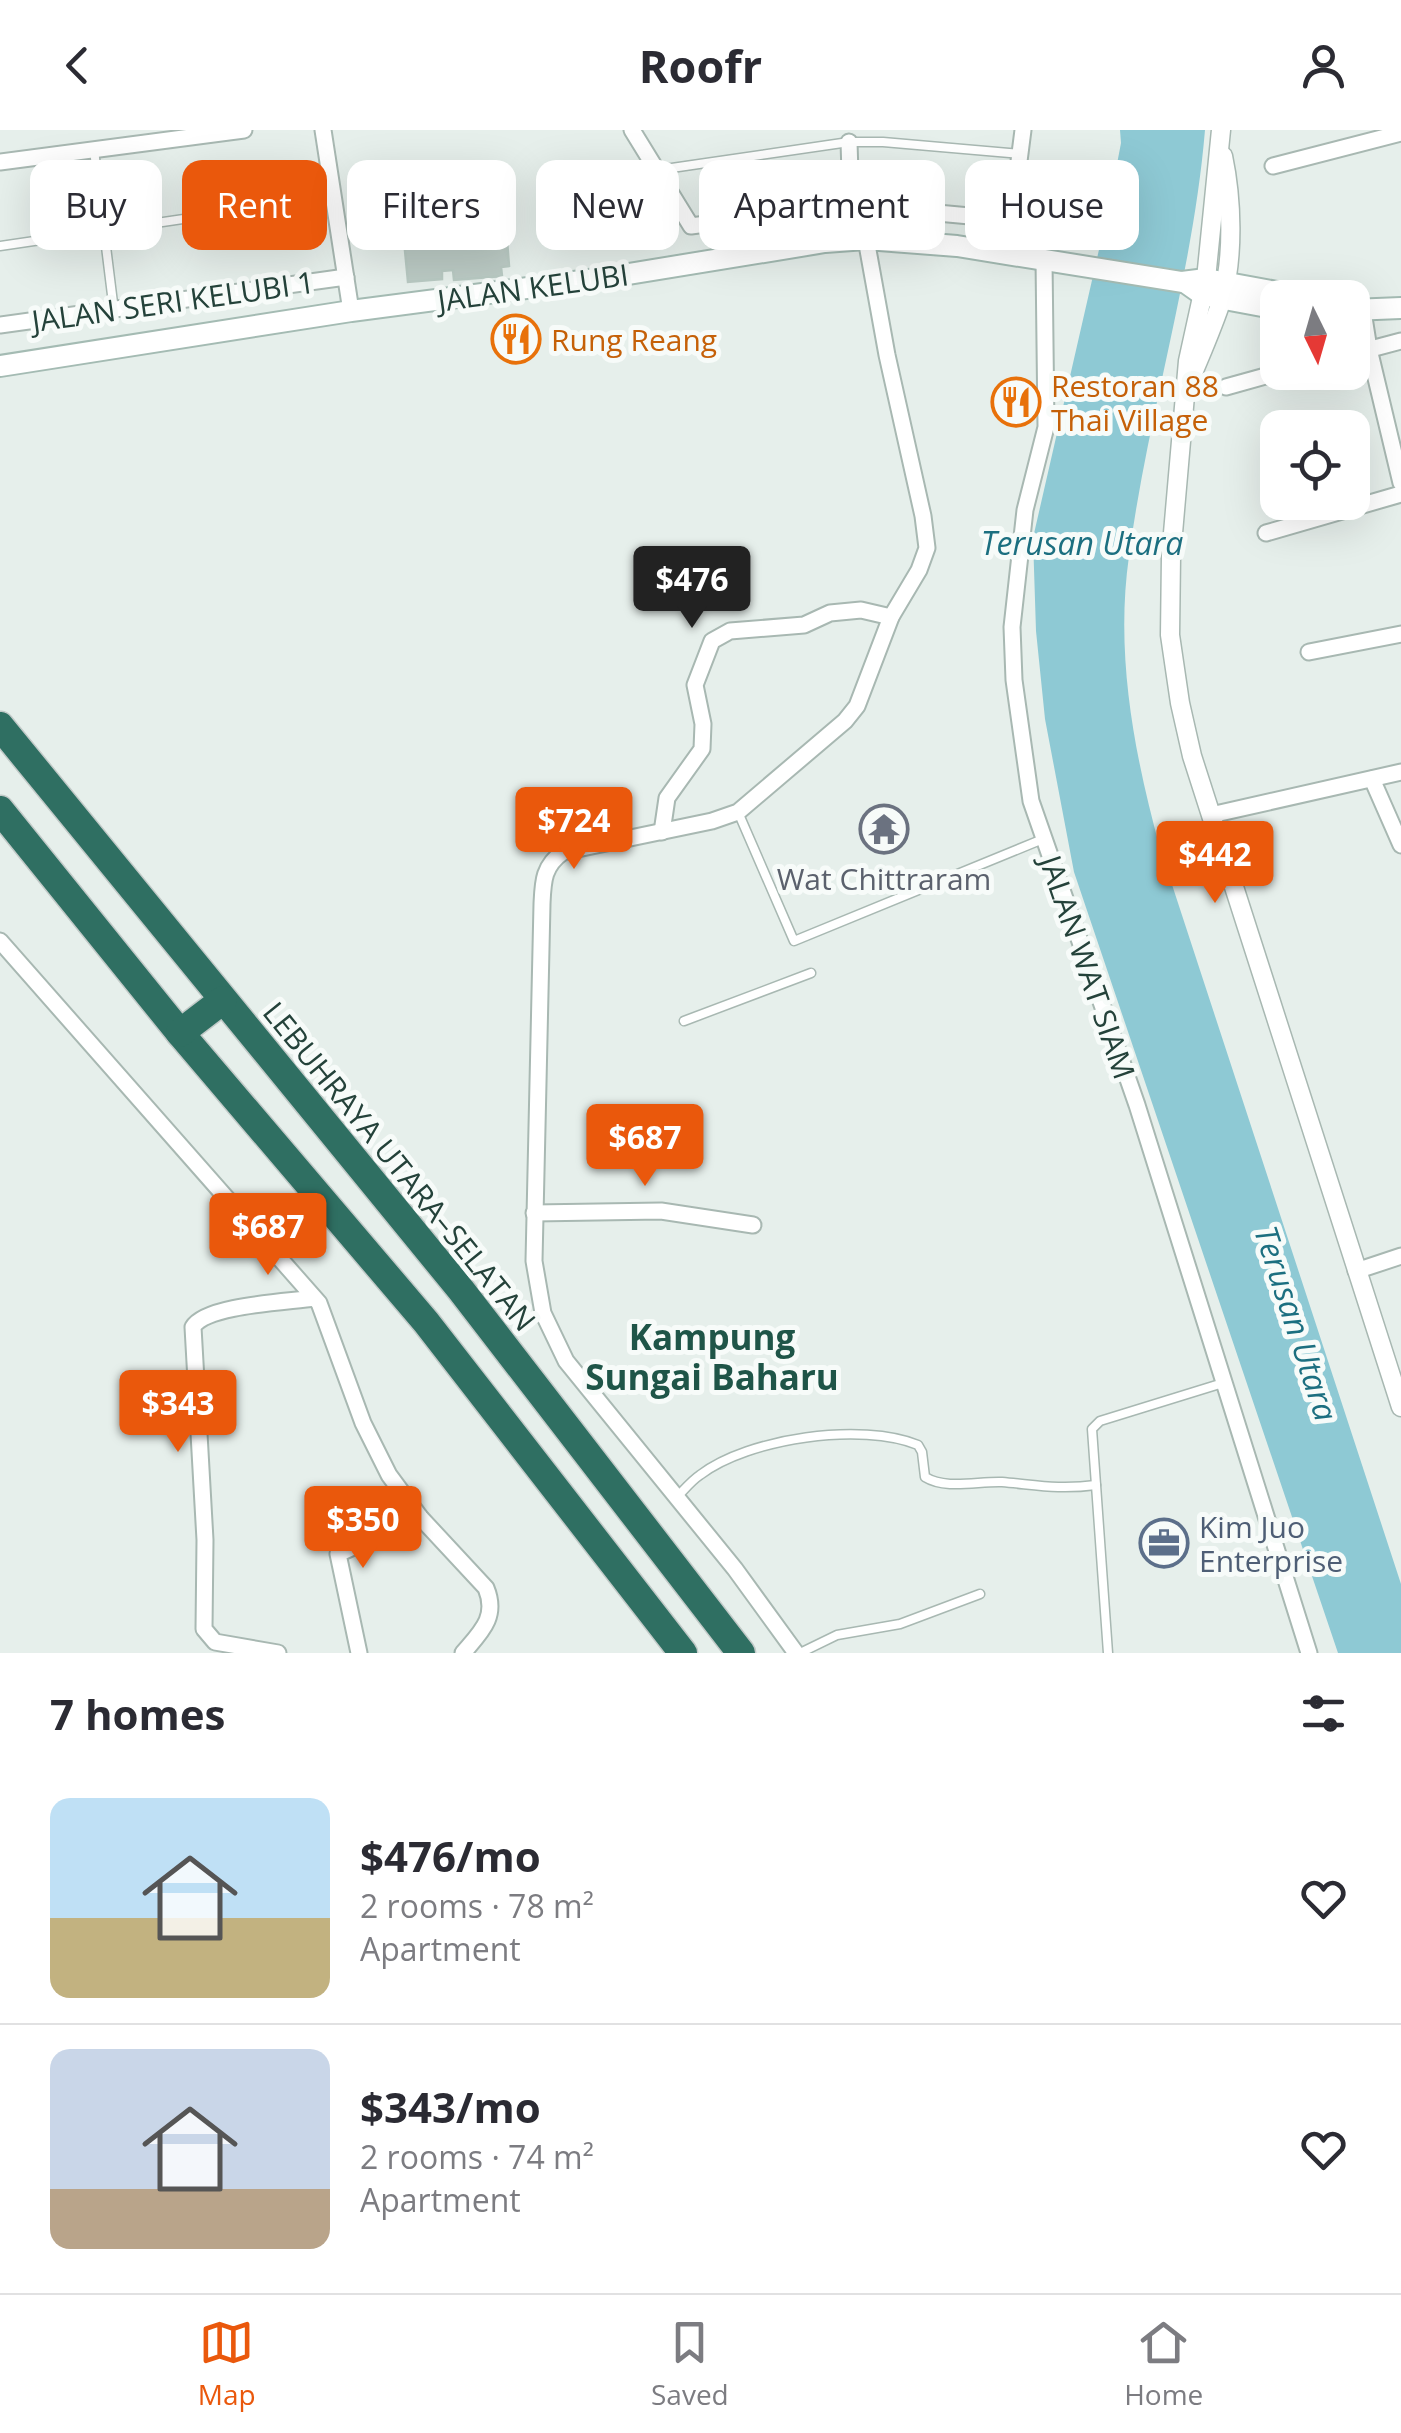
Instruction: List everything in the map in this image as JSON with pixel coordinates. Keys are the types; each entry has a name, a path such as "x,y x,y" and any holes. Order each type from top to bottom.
{"highway":[{"name":"LEBUHRAYA UTARA–SELATAN","path":"0,726 472,1304 741,1653"},
{"path":"0,810 180,1033 426,1322 683,1653"},
{"path":"180,1033 223,1000"}],"main road":[{"name":"JALAN KELUBI","path":"945,246 1204,287"},
{"name":"JALAN KELUBI","path":"0,366 776,250"},
{"path":"1204,287 1260,293"},
{"path":"1204,287 1260,304"},
{"path":"1370,309 1401,308"}],"street":[{"path":"0,162 94,150 145,137 244,130"},
{"path":"323,130 351,311"},
{"path":"632,130 652,160"},
{"path":"1019,160 1023,130"},
{"path":"1273,166 1401,133"},
{"path":"1221,138 1188,385 1171,556 1170,635 1180,702 1211,815 1401,1407"},
{"path":"848,142 849,160"},
{"path":"679,206 691,226 699,225"},
{"path":"798,1653 566,1360 553,1339 538,1296 534,1213 545,871 563,852 738,812 853,713 890,617 920,570 926,548 923,516 868,250"},
{"path":"1007,255 1008,250"},
{"name":"JALAN WAT SIAM","path":"1044,260 1046,427 1025,510 1012,627 1030,801 1137,1105 1309,1653"},
{"name":"JALAN SERI KELUBI 1","path":"0,325 346,277"},
{"path":"1370,349 1401,341"},
{"path":"1370,370 1394,419 1401,483"},
{"path":"1226,387 1260,378"},
{"path":"1266,533 1401,494"},
{"path":"662,832 667,798 702,749 703,724 695,685 712,641 730,630 804,625 830,613 861,610 890,617"},
{"path":"1308,652 1401,634"},
{"path":"1211,815 1401,772"},
{"path":"1372,779 1401,846"},
{"path":"0,941 314,1298 371,1441 389,1475 420,1517 486,1588 491,1616 463,1653"},
{"path":"534,1213 662,1211 752,1225"},
{"path":"1356,1271 1401,1256"},
{"path":"278,1653 215,1642 204,1630 205,1540 194,1327 199,1318 220,1311 314,1298"},
{"path":"359,1653 338,1554 420,1517"}],"lane":[{"path":"679,167 848,142 1020,154"},
{"path":"94,150 95,160"},
{"path":"162,223 333,197"},
{"path":"0,246 30,242"},
{"path":"106,250 114,311"},
{"path":"738,812 794,941 1043,839"},
{"path":"684,1020 811,973"},
{"path":"1108,1653 1090,1435 1100,1420 1223,1382"},
{"path":"676,1498 700,1475 754,1450 810,1438 862,1435 902,1439 918,1445 925,1477 937,1482 1000,1482 1057,1489 1096,1486"},
{"path":"798,1653 837,1635 900,1624 980,1594"}],"water":[{"name":"Terusan Utara","path":"1120,130 1205,130 1191,237 1129,556 1124,630 1135,740 1160,848 1401,1584 1401,1653 1338,1653 1074,872 1045,719 1036,631 1033,538 1099,250 1139,250 1139,160 1118,160"}],"building":[{"path":"405,250 508,250 509,266 501,267 502,276 454,280 453,270 442,271 442,279 408,282"}],"place":[{"name":"Rung Reang","path":"516,339"},
{"name":"Restoran 88 Thai Village","path":"1016,402"},
{"name":"Wat Chittraram","path":"884,829"},
{"name":"Kim Juo Enterprise","path":"1164,1543"}],"district":[{"name":"Kampung Sungai Baharu","path":"712,1356"}]}
